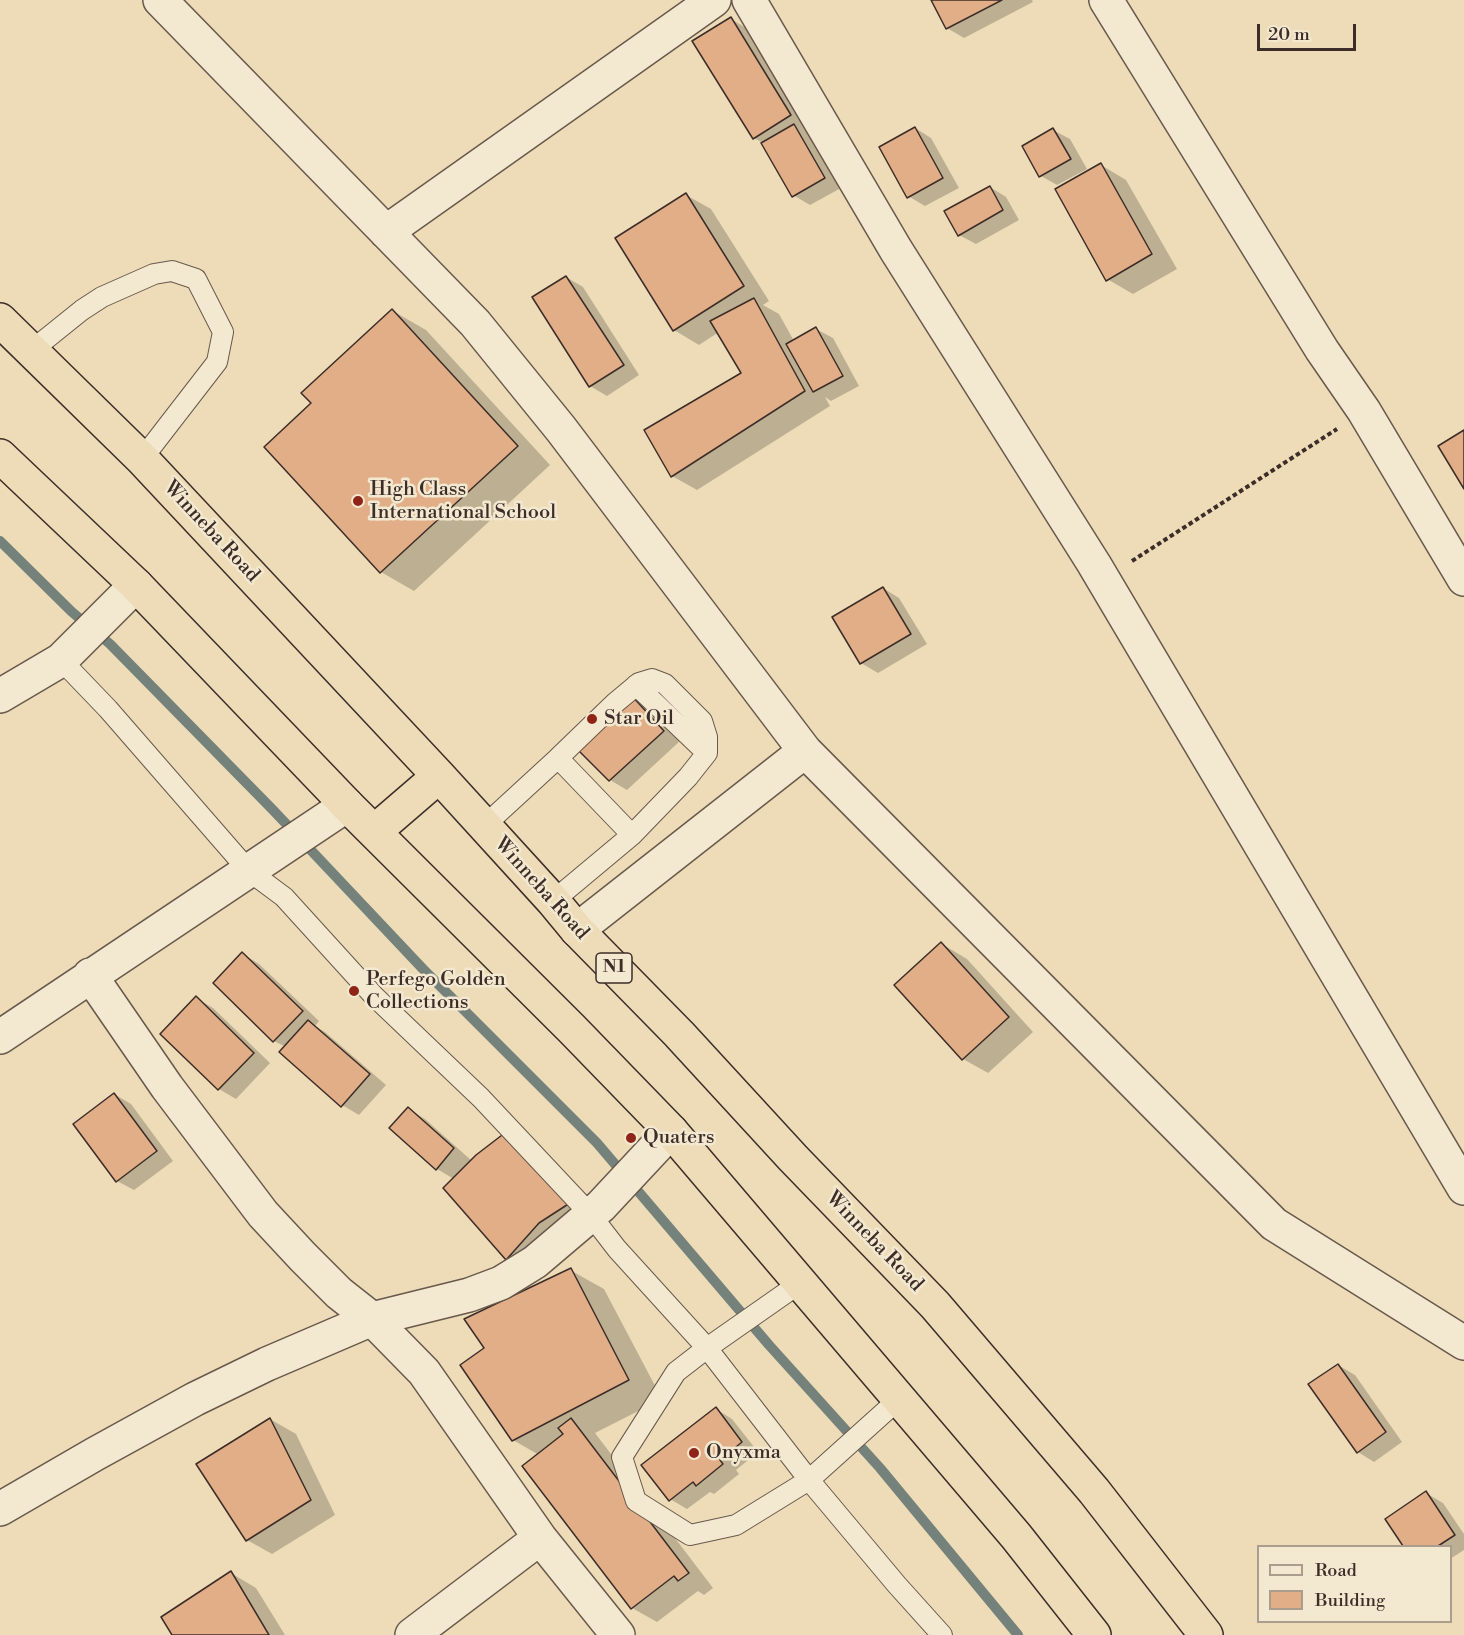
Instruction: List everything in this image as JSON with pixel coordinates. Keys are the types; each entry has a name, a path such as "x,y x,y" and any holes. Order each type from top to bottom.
{"highway":[{"name":"Winneba Road","path":"0,320 142,459 440,776 577,930 679,1034 793,1158 935,1305 1094,1491 1206,1635"},
{"path":"0,456 136,585 347,805 671,1131 1016,1536 1094,1635"},
{"path":"374,832 440,776"}],"street":[{"path":"160,0 475,322 561,429 805,751 1274,1224 1464,1343"},
{"path":"386,232 714,0"},
{"path":"749,0 896,250 1103,580 1464,1188"},
{"path":"1106,0 1323,350 1364,411 1464,579"},
{"path":"0,696 61,660 136,585"},
{"path":"577,930 805,751"},
{"path":"0,1037 347,805"},
{"path":"90,975 167,1087 263,1214 339,1293 372,1319 424,1372 540,1538 618,1635"},
{"path":"0,1509 195,1399 267,1364 372,1319 469,1295 501,1283 535,1262 601,1206 671,1131"},
{"path":"412,1635 540,1538"}],"lane":[{"path":"31,351 102,297 154,274 172,271 196,279 224,332 217,362 142,459"},
{"path":"61,660 108,709 249,871 284,897 374,996 481,1098 590,1214 617,1249 707,1348 809,1480 942,1635"},
{"path":"484,826 636,685 707,753 688,777 632,835 553,902"},
{"path":"558,758 632,835"},
{"path":"800,1283 676,1372 622,1457 636,1501 690,1535 736,1525 809,1480 899,1399"}],"path":[{"path":"1103,580 1364,411"}],"building":[{"path":"931,0 1002,0 946,29"},
{"path":"731,17 791,115 753,139 692,41"},
{"path":"794,124 825,178 792,197 761,143"},
{"path":"915,127 943,178 907,198 879,147"},
{"path":"1053,128 1071,159 1039,177 1022,146"},
{"path":"1101,163 1152,254 1106,281 1055,189"},
{"path":"990,186 1003,210 958,236 944,211"},
{"path":"686,193 744,286 673,331 615,238"},
{"path":"566,276 624,365 589,387 532,297"},
{"path":"754,298 805,391 671,477 644,430 741,373 710,321"},
{"path":"392,309 518,446 380,573 264,447 311,403 301,393"},
{"path":"816,327 843,376 813,392 786,344"},
{"path":"1464,430 1464,489 1438,446"},
{"path":"883,587 911,634 860,664 832,617"},
{"path":"631,695 664,731 609,781 576,748"},
{"path":"941,942 1009,1017 962,1060 894,985"},
{"path":"242,952 303,1011 273,1042 213,983"},
{"path":"196,996 254,1053 218,1090 160,1034"},
{"path":"308,1020 370,1074 341,1107 279,1052"},
{"path":"114,1093 157,1151 116,1182 73,1124"},
{"path":"408,1107 454,1148 436,1170 389,1128"},
{"path":"506,1132 573,1201 539,1223 506,1260 443,1188 476,1155"},
{"path":"571,1268 629,1380 512,1441 460,1365 484,1348 464,1319"},
{"path":"1338,1364 1386,1432 1357,1453 1308,1384"},
{"path":"716,1407 742,1442 720,1460 723,1464 696,1486 693,1482 669,1501 641,1465"},
{"path":"270,1418 311,1500 246,1541 196,1464"},
{"path":"571,1418 689,1573 678,1581 674,1576 631,1609 522,1466 563,1434 558,1428"},
{"path":"1426,1491 1455,1535 1440,1545 1402,1545 1385,1519"},
{"path":"231,1571 269,1635 172,1635 161,1617"}],"waterway":[{"path":"0,541 72,612 110,644 273,810 423,969 597,1143 769,1345 880,1468 1018,1635"}],"place":[{"name":"High Class International School","path":"358,501"},
{"name":"Star Oil","path":"592,719"},
{"name":"Perfego Golden Collections","path":"354,991"},
{"name":"Quaters","path":"631,1138"},
{"name":"Onyxma","path":"694,1453"}]}
